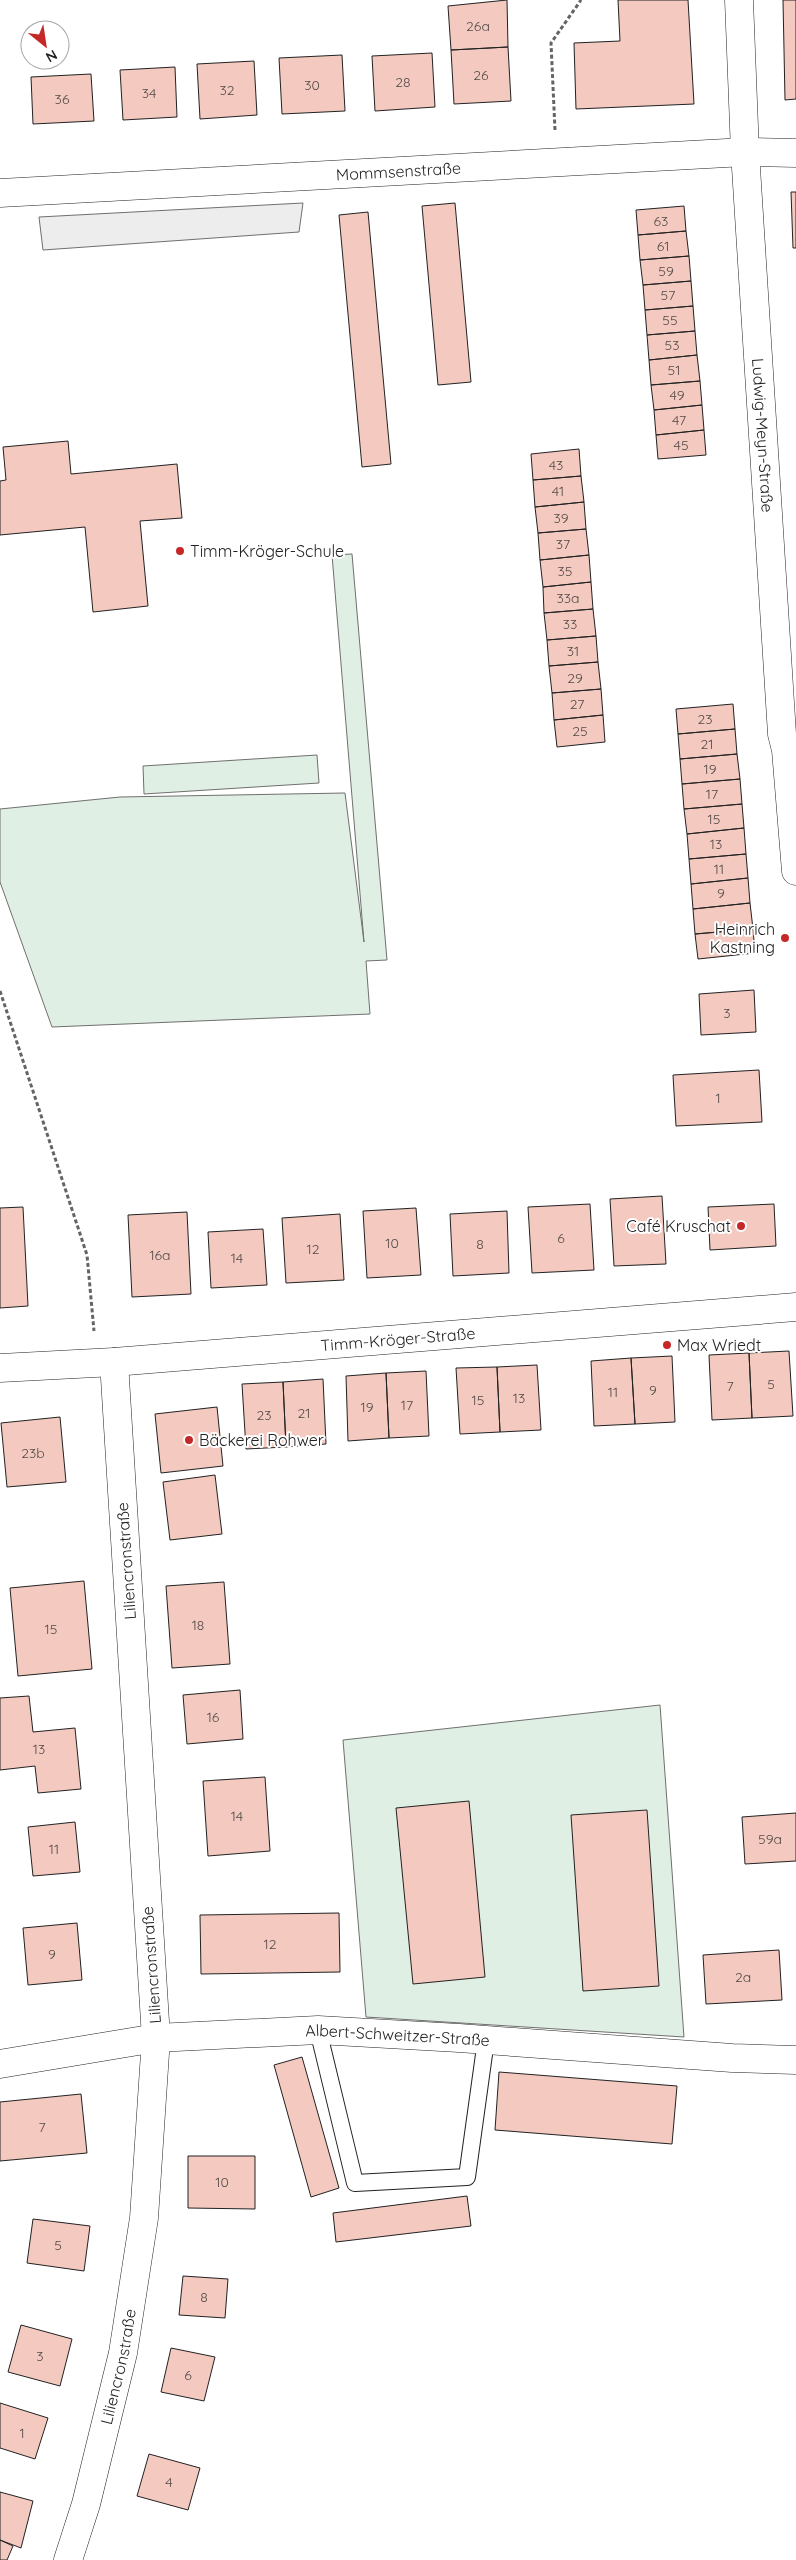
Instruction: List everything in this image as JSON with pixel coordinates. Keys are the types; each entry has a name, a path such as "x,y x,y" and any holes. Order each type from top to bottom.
{"street":[{"name":"Ludwig-Meyn-Straße","path":"739,0 745,152 782,734 786,750 796,871"},
{"name":"Mommsenstraße","path":"0,193 745,152 796,153"},
{"name":"Timm-Kröger-Straße","path":"0,1368 104,1362 796,1307"},
{"name":"Liliencronstraße","path":"68,2560 86,2504 123,2353 144,2218 156,2038 104,1362"},
{"name":"Albert-Schweitzer-Straße","path":"0,2064 156,2038 318,2030 486,2040 722,2058 796,2060"}],"lane":[{"path":"318,2030 355,2183 467,2177 486,2040"}],"path":[{"path":"556,162 551,43 582,0"},
{"path":"0,991 87,1256 94,1323 104,1362"}],"green space":[{"path":"352,554 387,960 366,961 370,1014 52,1027 0,882 0,809 120,797 345,793 364,942 332,555"},
{"path":"317,755 319,783 144,794 143,766"},
{"path":"660,1705 684,2037 366,2017 343,1740"}],"shaded area":[{"path":"303,203 299,232 43,250 39,217"}],"building":[{"path":"507,0 508,47 451,50 448,6"},
{"path":"618,0 688,0 694,104 576,109 574,43 620,41"},
{"path":"783,0 796,0 796,99 785,100"},
{"path":"508,47 511,101 454,104 451,50"},
{"path":"432,53 435,107 375,111 372,56"},
{"path":"342,55 345,111 282,114 279,58"},
{"path":"254,61 257,115 200,119 197,64"},
{"path":"175,67 177,117 123,120 120,70"},
{"path":"91,74 94,121 33,124 31,77"},
{"path":"791,192 796,192 796,248 793,248"},
{"path":"455,203 471,382 438,385 422,206"},
{"path":"684,206 686,231 638,235 636,210"},
{"path":"368,212 391,464 362,467 339,215"},
{"path":"686,231 689,256 640,260 638,235"},
{"path":"689,256 691,281 643,285 640,260"},
{"path":"691,281 693,306 645,310 643,285"},
{"path":"693,306 695,331 647,335 645,310"},
{"path":"695,331 697,355 649,360 647,335"},
{"path":"697,355 700,381 651,385 649,360"},
{"path":"700,381 702,405 654,410 651,385"},
{"path":"702,405 704,430 656,435 654,410"},
{"path":"704,430 706,455 658,459 656,435"},
{"name":"Timm-Kröger-Schule","path":"68,441 71,474 177,464 182,518 140,521 148,606 93,612 85,527 0,535 0,481 6,480 3,447"},
{"path":"579,449 581,476 533,480 531,454"},
{"path":"581,476 584,502 535,507 533,480"},
{"path":"584,502 586,529 538,533 535,507"},
{"path":"586,529 589,555 540,560 538,533"},
{"path":"589,555 591,582 543,587 540,560"},
{"path":"591,582 593,609 544,613 543,587"},
{"path":"593,609 596,636 547,640 544,613"},
{"path":"596,636 598,662 549,666 547,640"},
{"path":"598,662 601,689 552,693 549,666"},
{"path":"601,689 603,715 554,720 552,693"},
{"path":"733,704 735,729 678,734 676,709"},
{"path":"603,715 605,742 557,747 554,720"},
{"path":"735,729 737,754 680,759 678,734"},
{"path":"737,754 740,779 682,784 680,759"},
{"path":"740,779 742,804 684,809 682,784"},
{"path":"742,804 744,828 687,834 684,809"},
{"path":"744,828 746,854 689,859 687,834"},
{"path":"746,854 748,878 691,884 689,859"},
{"path":"748,878 750,903 693,909 691,884"},
{"path":"750,903 753,929 695,934 693,909"},
{"path":"753,929 755,953 698,959 695,934"},
{"path":"754,990 756,1032 701,1035 699,994"},
{"path":"759,1070 762,1122 676,1126 673,1075"},
{"path":"662,1196 666,1264 614,1266 610,1199"},
{"path":"590,1204 594,1270 532,1273 528,1207"},
{"path":"774,1204 776,1246 710,1250 708,1207"},
{"path":"23,1207 28,1306 0,1308 0,1208"},
{"path":"416,1208 421,1275 367,1278 363,1211"},
{"path":"507,1211 509,1273 453,1276 450,1214"},
{"path":"187,1212 191,1294 132,1297 128,1215"},
{"path":"340,1214 344,1280 286,1283 282,1218"},
{"path":"263,1229 267,1285 211,1288 208,1232"},
{"path":"789,1351 793,1416 752,1418 749,1353"},
{"path":"749,1353 752,1418 712,1420 709,1355"},
{"path":"672,1356 675,1422 635,1424 631,1358"},
{"path":"631,1358 635,1424 594,1426 591,1361"},
{"path":"537,1365 541,1430 500,1432 497,1367"},
{"path":"497,1367 500,1432 460,1434 456,1368"},
{"path":"426,1371 429,1436 389,1438 386,1373"},
{"path":"386,1373 389,1438 348,1441 346,1376"},
{"path":"323,1379 326,1444 286,1447 283,1382"},
{"path":"283,1382 286,1447 246,1449 242,1384"},
{"name":"Bäckerei Rohwer","path":"217,1407 223,1466 161,1473 155,1414"},
{"path":"60,1417 66,1482 7,1487 1,1423"},
{"path":"215,1475 222,1534 170,1540 163,1482"},
{"path":"84,1581 92,1669 18,1676 10,1588"},
{"path":"224,1582 230,1664 172,1668 166,1586"},
{"path":"240,1690 243,1739 187,1744 183,1695"},
{"path":"29,1696 33,1732 75,1728 81,1789 38,1793 35,1766 0,1770 0,1698"},
{"path":"265,1777 270,1851 208,1856 203,1781"},
{"path":"469,1801 485,1977 413,1984 396,1808"},
{"path":"647,1810 659,1986 583,1991 571,1815"},
{"path":"796,1813 796,1861 745,1864 742,1817"},
{"path":"75,1822 80,1872 33,1876 28,1827"},
{"path":"339,1913 340,1972 201,1974 200,1915"},
{"path":"77,1923 82,1980 28,1985 23,1928"},
{"path":"779,1950 782,2000 706,2004 703,1955"},
{"path":"302,2057 339,2188 311,2197 274,2065"},
{"path":"499,2072 677,2086 672,2144 495,2130"},
{"path":"81,2094 87,2153 0,2161 0,2102"},
{"path":"188,2156 255,2156 255,2209 188,2208"},
{"path":"467,2196 471,2226 336,2242 333,2213"},
{"path":"33,2219 90,2226 84,2271 27,2263"},
{"path":"183,2276 228,2279 225,2318 179,2315"},
{"path":"21,2325 72,2339 60,2386 8,2372"},
{"path":"171,2348 215,2357 204,2401 161,2392"},
{"path":"0,2403 48,2418 35,2459 0,2448"},
{"path":"149,2454 200,2468 188,2510 137,2496"},
{"path":"0,2492 33,2501 21,2548 0,2540"},
{"path":"0,2540 13,2546 7,2560 0,2560"}],"place":[{"name":"Timm-Kröger-Schule","path":"180,551"},
{"name":"Heinrich Kastning","path":"785,938"},
{"name":"Café Kruschat","path":"741,1226"},
{"name":"Max Wriedt","path":"667,1345"},
{"name":"Bäckerei Rohwer","path":"189,1440"}]}
